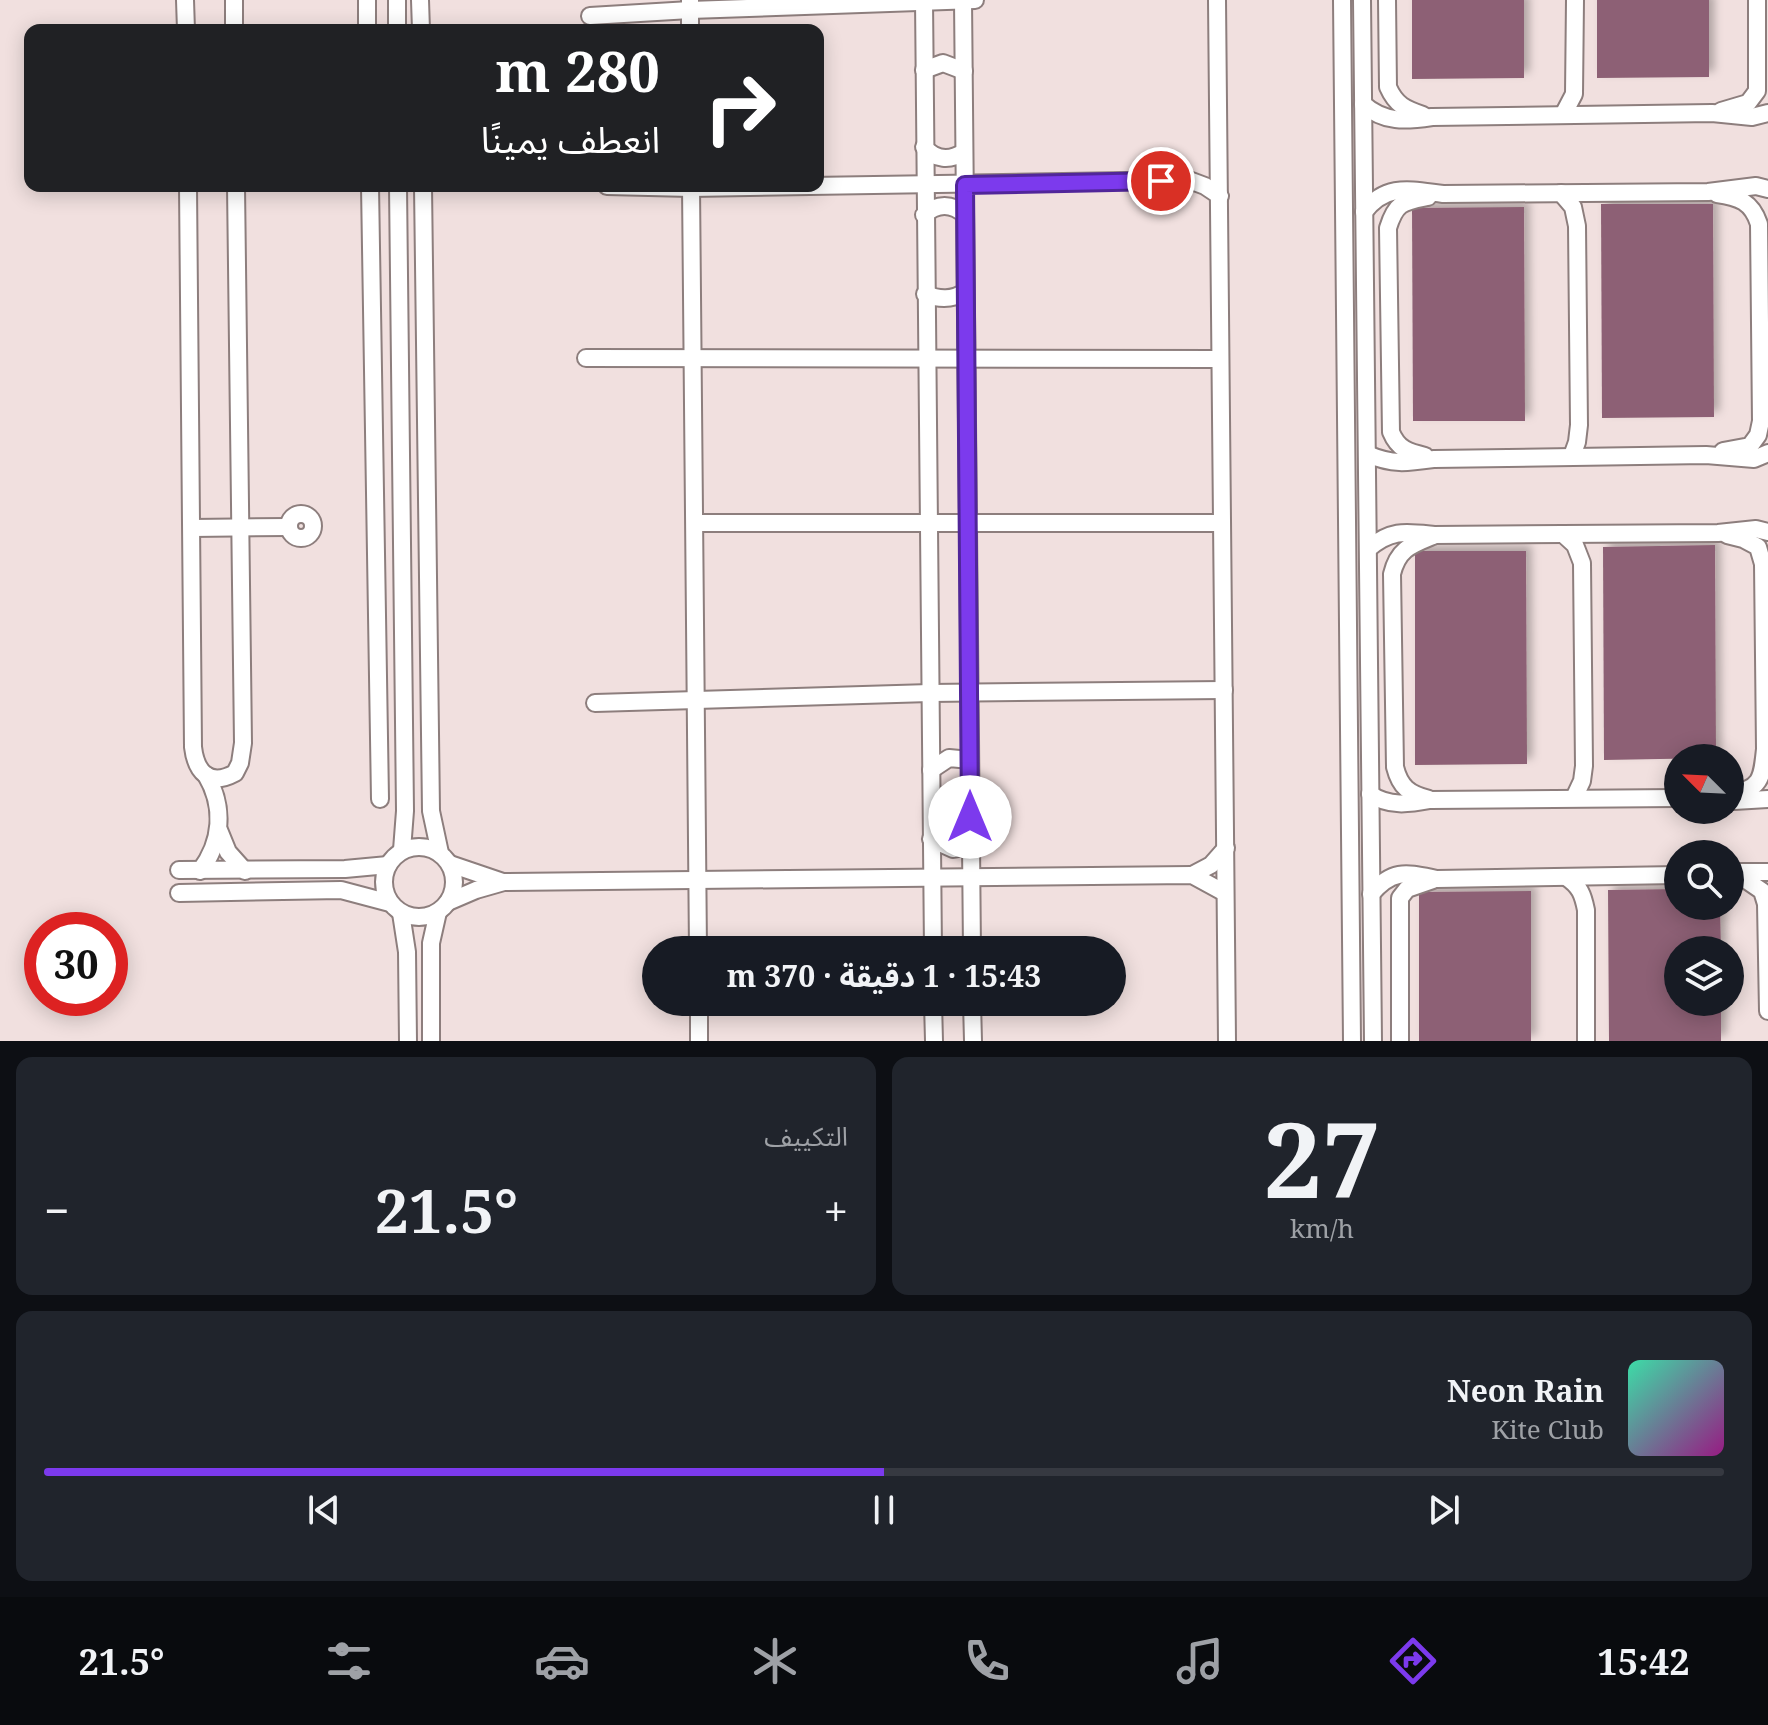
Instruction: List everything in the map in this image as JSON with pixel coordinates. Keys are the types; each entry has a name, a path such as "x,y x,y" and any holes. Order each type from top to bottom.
{"street":[{"path":"185,0 186,24"},
{"path":"234,0 234,24"},
{"path":"367,0 367,24"},
{"path":"397,0 397,24"},
{"path":"420,0 421,24"},
{"path":"924,0 933,936"},
{"path":"963,0 972,936"},
{"path":"590,16 690,5 975,0"},
{"path":"1217,0 1227,1041"},
{"path":"1342,0 1352,1041"},
{"path":"1362,0 1373,1041"},
{"path":"1387,0 1388,87 1403,109 1432,117"},
{"path":"1563,115 1574,94 1575,0"},
{"path":"1712,113 1748,103 1757,91 1757,0"},
{"path":"924,70 943,63 964,71"},
{"path":"1363,104 1375,114 1389,119 1712,113 1752,117 1768,113"},
{"path":"924,147 940,158 953,158 964,152"},
{"path":"824,186 1189,180 1197,178 1219,161"},
{"path":"1189,180 1220,196"},
{"path":"1364,212 1375,198 1388,192 1410,190 1443,194 1708,192 1756,186 1768,189"},
{"path":"188,192 193,747 196,764 206,775 218,810 214,851 200,871"},
{"path":"218,810 240,763 243,743 236,192"},
{"path":"370,192 380,799"},
{"path":"377,192 398,209"},
{"path":"398,192 405,811 402,850"},
{"path":"423,192 431,811 445,859 454,877 453,890 443,907 431,943 431,1041"},
{"path":"691,192 698,936"},
{"path":"1706,455 1750,446 1758,435 1761,421 1759,224 1748,203 1734,196 1708,192"},
{"path":"1561,193 1573,207 1577,226 1579,425 1572,456"},
{"path":"1434,459 1407,452 1396,445 1391,432 1388,228 1393,213 1403,202 1443,194"},
{"path":"924,215 944,205 956,208 965,215"},
{"path":"925,294 942,299 965,292"},
{"path":"586,358 1220,359"},
{"path":"1367,454 1387,462 1404,463 1434,459 1572,456 1706,455 1754,459 1768,453"},
{"path":"695,523 1222,523"},
{"path":"376,526 402,526"},
{"path":"192,528 288,527"},
{"path":"1368,549 1380,538 1391,534 1718,533 1747,529 1768,532"},
{"path":"1718,533 1743,539 1758,547 1763,564 1765,749 1763,772 1758,784 1744,792"},
{"path":"1563,534 1575,545 1582,563 1584,766 1582,781 1574,798"},
{"path":"1430,800 1410,794 1399,781 1395,767 1392,574 1395,560 1404,548 1434,535"},
{"path":"595,703 930,693 1224,690"},
{"path":"931,770 949,758 970,760"},
{"path":"206,775 221,779 235,773"},
{"path":"1370,794 1390,803 1408,804 1430,800 1664,798"},
{"path":"1744,800 1768,799"},
{"path":"218,829 228,852 245,871"},
{"path":"931,839 953,849 970,846"},
{"path":"408,1041 407,952 396,908 384,889 384,874 388,865 402,850 415,846 428,847 445,859 504,882"},
{"path":"179,893 341,890 374,897 413,917 426,917 476,890 504,882 1192,875 1211,865 1226,848"},
{"path":"179,870 245,871 388,865"},
{"path":"1744,870 1768,872"},
{"path":"1371,894 1392,875 1409,874 1437,879 1664,875"},
{"path":"1192,875 1225,893"},
{"path":"1566,877 1576,883 1584,896 1586,910 1586,1041"},
{"path":"1400,1041 1400,898 1407,889 1437,879"},
{"path":"1744,879 1762,891 1766,904 1768,1011"},
{"path":"699,1016 699,1041"},
{"path":"933,1016 934,1041"},
{"path":"972,1016 973,1041"}],"building":[{"path":"1412,0 1524,0 1524,78 1412,79"},
{"path":"1597,0 1709,0 1709,77 1597,78"},
{"path":"1601,204 1713,204 1714,417 1602,418"},
{"path":"1524,207 1525,421 1413,421 1412,208"},
{"path":"1715,545 1716,744 1664,744 1664,759 1604,760 1603,547"},
{"path":"1415,551 1526,551 1527,764 1415,765"},
{"path":"1664,889 1664,920 1720,920 1721,936 1664,936 1664,1016 1721,1016 1721,1041 1609,1041 1608,890"},
{"path":"1531,891 1531,1041 1419,1041 1419,892"}],"route":[{"path":"970,817 965,185 1161,181"}]}
